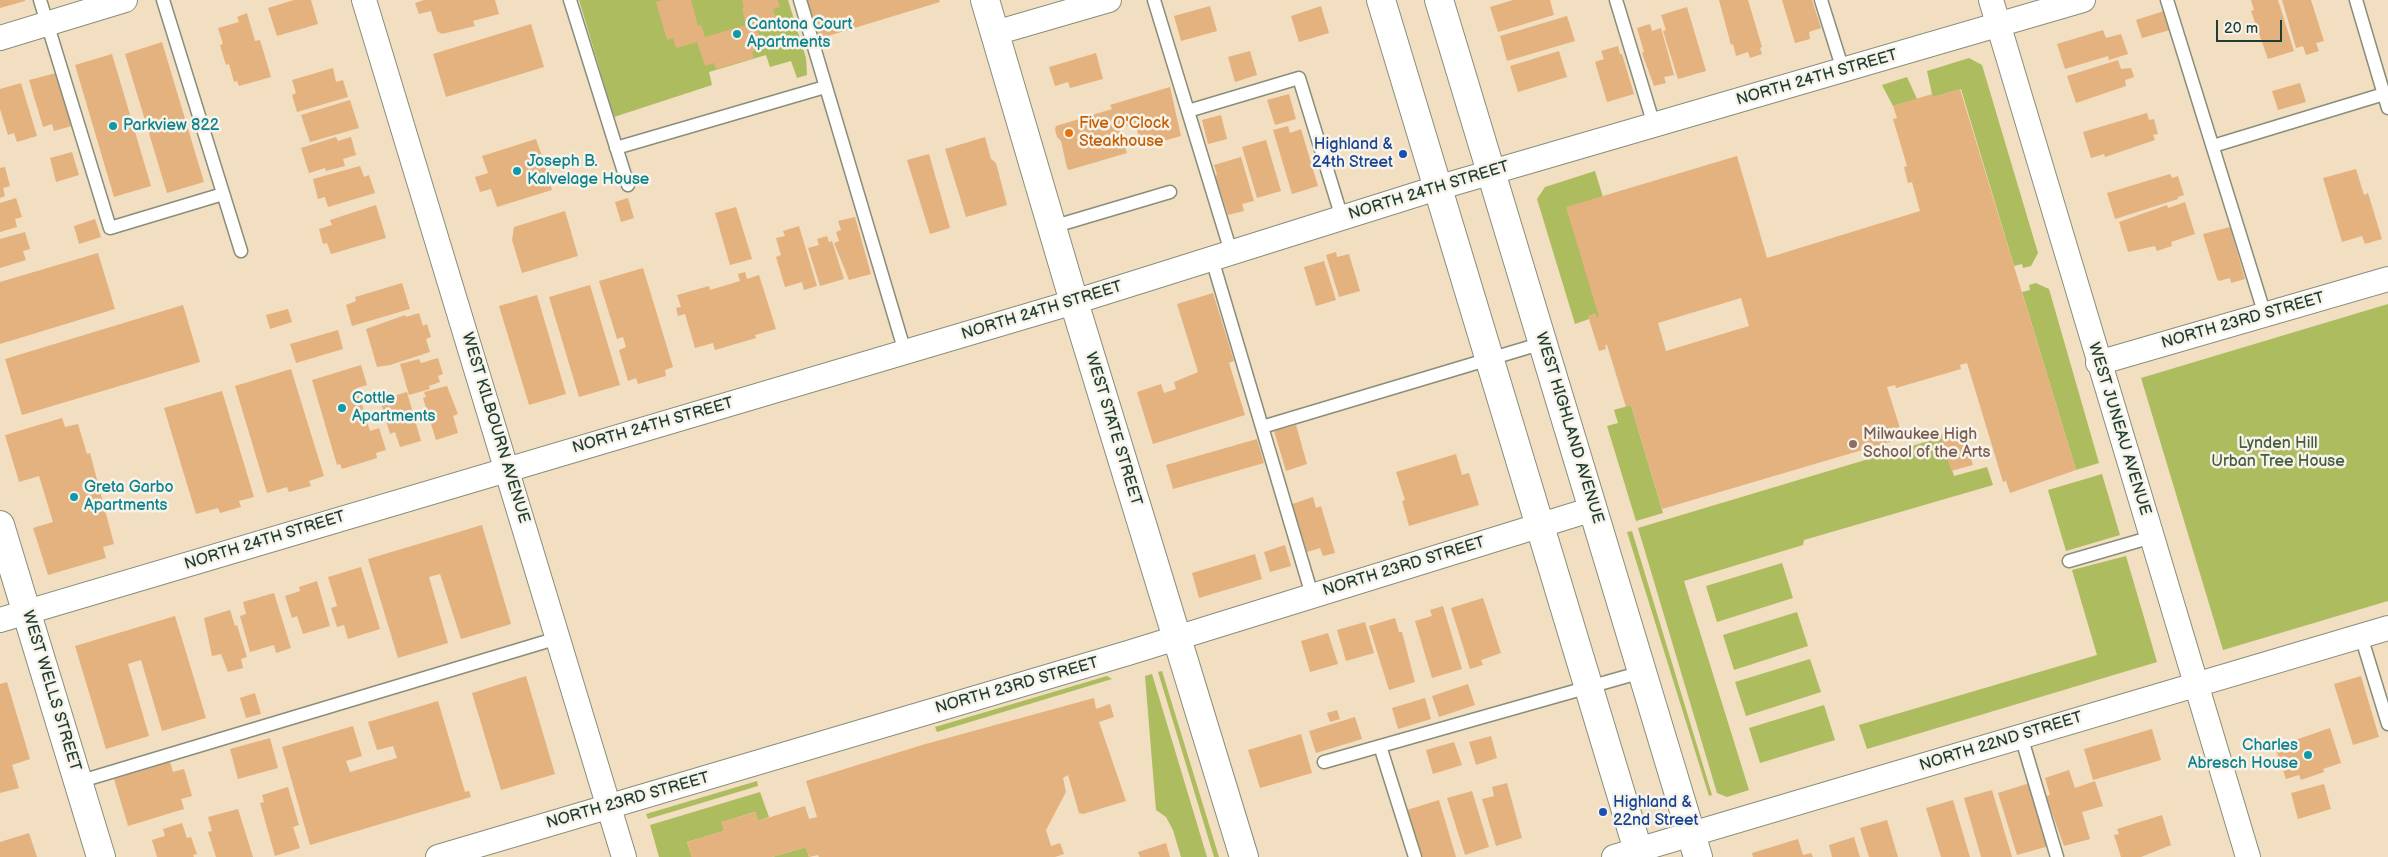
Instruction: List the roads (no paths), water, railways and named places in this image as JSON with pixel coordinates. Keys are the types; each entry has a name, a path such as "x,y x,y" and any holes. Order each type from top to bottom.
{"main road":[{"name":"WEST STATE STREET","path":"985,0 1074,302 1244,857"},
{"path":"1381,0 1588,686 1630,855"},
{"name":"WEST HIGHLAND AVENUE","path":"1439,0 1694,846"},
{"name":"WEST WELLS STREET","path":"0,525 101,857"}],"street":[{"path":"0,38 125,0"},
{"name":"WEST KILBOURN AVENUE","path":"364,0 624,857"},
{"path":"995,33 1109,0"},
{"name":"WEST JUNEAU AVENUE","path":"1991,0 2098,363 2248,857"},
{"name":"NORTH 24TH STREET","path":"0,620 1074,302 1437,188 2083,0"},
{"name":"NORTH 23RD STREET","path":"2098,363 2388,279"},
{"name":"NORTH 23RD STREET","path":"438,857 1176,637 1593,508"},
{"name":"NORTH 22ND STREET","path":"1630,855 1694,846 2021,736 2388,628"}],"lane":[{"path":"40,0 110,228 223,194"},
{"path":"163,0 241,251"},
{"path":"570,0 628,185"},
{"path":"800,0 905,352"},
{"path":"1154,0 1188,110 1262,427 1312,595"},
{"path":"1616,0 1654,125"},
{"path":"1821,0 1843,70"},
{"path":"2167,0 2265,315"},
{"path":"2356,0 2388,108"},
{"path":"1188,110 1299,78 1342,218"},
{"path":"616,148 825,87"},
{"path":"2213,146 2384,94"},
{"path":"1052,228 1170,192"},
{"path":"1262,427 1543,343"},
{"path":"2070,561 2152,537"},
{"path":"2361,636 2388,724"},
{"path":"78,782 558,638"},
{"path":"1324,762 1642,672"},
{"path":"2021,736 2057,857"},
{"path":"1380,746 1415,857"}],"place":[{"name":"Cantona Court Apartments","path":"737,34"},
{"name":"Parkview 822","path":"113,126"},
{"name":"Five O'Clock Steakhouse","path":"1069,133"},
{"name":"Highland & 24th Street","path":"1403,154"},
{"name":"Joseph B. Kalvelage House","path":"517,171"},
{"name":"Cottle Apartments","path":"342,408"},
{"name":"Milwaukee High School of the Arts","path":"1853,444"},
{"name":"Greta Garbo Apartments","path":"74,497"},
{"name":"Charles Abresch House","path":"2308,755"},
{"name":"Highland & 22nd Street","path":"1603,812"}],"park label":[{"name":"Lynden Hill Urban Tree House","path":"2278,453"}]}
